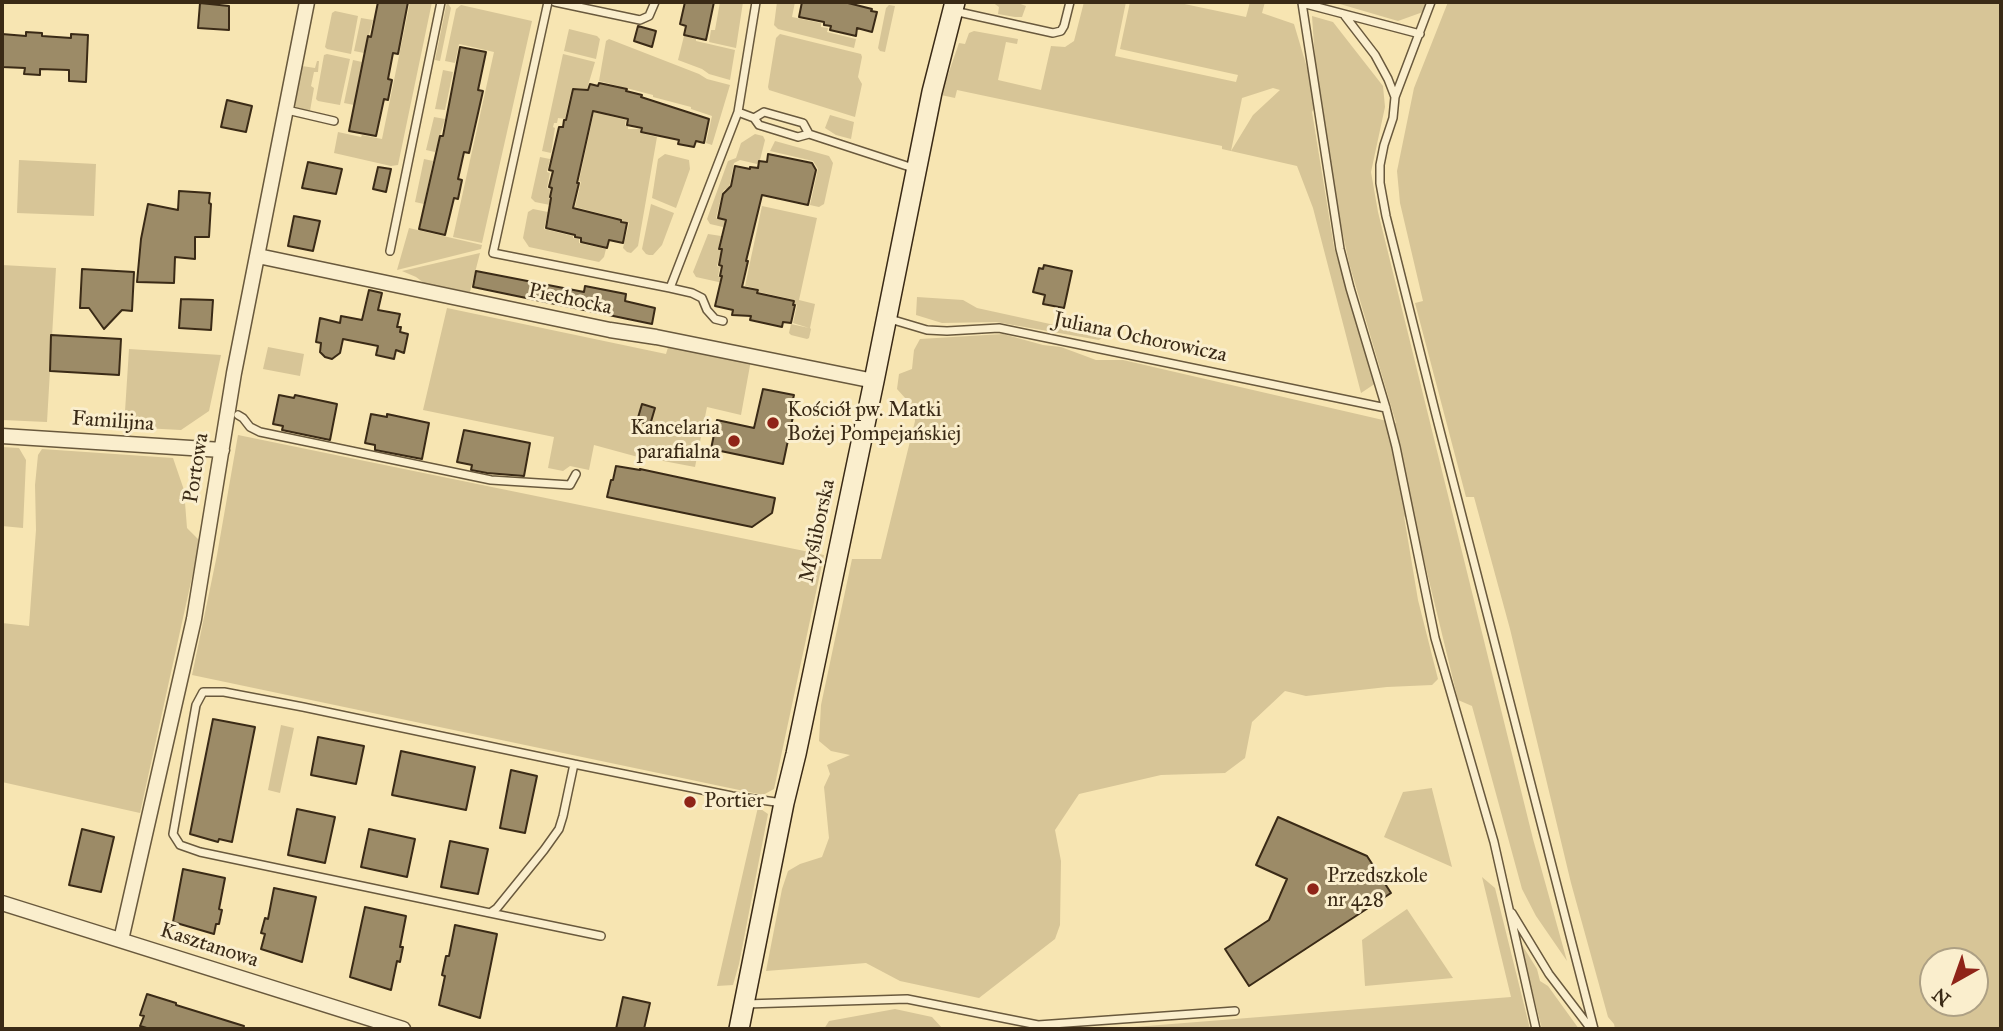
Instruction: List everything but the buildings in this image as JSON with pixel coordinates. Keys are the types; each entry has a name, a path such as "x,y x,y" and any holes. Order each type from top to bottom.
{"street":[{"name":"Portowa","path":"121,940 194,619 234,373 307,2"},
{"name":"Myśliborska","path":"739,1029 933,92 954,6"},
{"name":"Piechocka","path":"258,256 610,330 874,381"},
{"name":"Familijna","path":"2,436 222,450"},
{"name":"Kasztanowa","path":"2,903 404,1029"}],"lane":[{"path":"390,251 441,2"},
{"path":"548,2 494,253 692,293 702,298 715,319 723,321"},
{"path":"555,2 640,20 649,16 655,2"},
{"path":"670,288 738,112 756,2"},
{"path":"954,6 1053,33 1061,31 1064,26 1070,2"},
{"path":"1431,2 1395,97 1380,165 1380,183 1386,216 1592,1029"},
{"path":"1420,34 1302,3 1340,249 1386,408 1434,638 1494,842 1536,1029"},
{"path":"1345,15 1376,55 1395,97"},
{"path":"286,110 334,121"},
{"path":"738,112 754,118 759,125 798,137 808,134 917,169"},
{"path":"754,118 764,112 803,123 808,134"},
{"name":"Juliana Ochorowicza","path":"886,318 927,330 999,328 1386,408"},
{"path":"238,415 250,427 260,432 491,480 570,485 576,474"},
{"path":"601,936 200,852 180,845 173,834 197,705 203,692 224,692 303,707 574,764 784,803"},
{"path":"490,913 497,908 559,829 574,764"},
{"path":"1507,906 1549,974 1592,1029"},
{"path":"744,1004 907,999 1038,1025 1236,1011"}],"shaded area":[{"path":"410,2 432,2 398,165 391,166 334,153 338,132 382,139"},
{"path":"447,2 451,8 440,61 435,60"},
{"path":"720,2 743,2 736,48 709,42 711,30 715,30"},
{"path":"777,2 795,2 792,17 821,23 821,27 828,28 827,32 856,39 854,48 778,29 774,25"},
{"path":"992,2 1015,2 1026,6 1022,17 1015,17 998,14 999,7"},
{"path":"1084,2 1126,2 1115,56 1236,82 1238,75 1120,49 1130,2 1175,2 1246,17 1250,2 1265,2 1262,13 1294,24 1308,71 1315,59 1312,16 1333,22 1383,86 1385,107 1371,172 1378,212 1533,839 1567,961 1536,916 1522,889 1472,706 1458,700 1417,531 1404,516 1418,600 1438,679 1432,685 1306,696 1285,691 1252,722 1245,758 1225,773 1161,775 1079,794 1055,830 1061,861 1060,925 1055,939 979,998 900,981 866,963 766,971 788,871 822,857 829,838 824,787 830,774 827,765 850,755 831,751 819,741 821,705 852,559 881,559 915,421 914,408 897,389 899,374 912,369 914,350 920,339 1003,334 1061,347 1096,360 1123,360 1396,423 1349,263 1336,202 1321,95 1312,112 1334,247 1376,383 1361,393 1313,208 1297,166 1222,149 1222,146 957,90 955,98 941,95 959,43 965,44 969,33 974,31 1018,39 1017,44 1006,42 998,80 1041,90 1051,46 1065,47 1074,41","holes":["1273,88 1280,90 1253,115 1231,151 1242,98"]},
{"path":"1333,2 1426,2 1423,12 1398,21"},
{"path":"1448,2 2001,2 2001,1029 1615,1029 1608,1017 1571,883 1510,629 1474,497 1466,497 1415,303 1423,301 1400,203 1397,171 1414,88"},
{"path":"461,5 532,21 482,243 453,237 494,52 459,44 455,63 445,61 456,9"},
{"path":"889,5 895,6 885,52 878,48 886,8"},
{"path":"335,11 358,16 351,54 325,47 332,13"},
{"path":"361,18 373,20 364,53 354,51"},
{"path":"569,29 600,39 596,59 564,51"},
{"path":"780,34 861,54 858,77 862,84 855,117 769,90 776,38"},
{"path":"684,36 735,50 730,80 678,60"},
{"path":"609,39 707,79 730,85 712,145 706,143 712,116 653,95 599,81 606,41"},
{"path":"563,54 595,62 587,89 572,88 565,119 558,118 557,123 554,123 551,153 542,151"},
{"path":"324,55 350,59 340,105 316,99"},
{"path":"353,60 362,62 354,105 344,103"},
{"path":"317,61 318,72 314,72 311,86 314,88 310,111 297,109 295,106 302,66 315,68"},
{"path":"443,70 453,72 445,110 435,109"},
{"path":"595,107 607,110 606,115 626,120 628,129 640,129 640,133 657,137 638,246 631,253 623,248 629,223 575,207"},
{"path":"830,115 854,122 851,139 836,135 825,128"},
{"path":"434,117 445,119 435,152 426,150"},
{"path":"755,134 763,136 765,140 760,160 757,164 740,160 734,163 729,188 722,194 716,218 725,221 723,227 710,224 707,219 728,161 736,158 741,143"},
{"path":"775,141 829,156 833,163 824,204 819,207 810,205 818,169 813,161 770,151"},
{"path":"665,154 689,160 690,169 676,208 652,198 658,159"},
{"path":"540,157 550,159 547,188 550,189 549,199 554,200 550,205 535,202 531,198"},
{"path":"424,159 433,161 424,204 415,202"},
{"path":"19,160 96,164 94,216 17,213"},
{"path":"651,204 674,213 662,245 653,255 649,255 642,249"},
{"path":"762,206 817,218 799,300 815,304 807,339 789,333 791,324 809,328 793,323 797,305 794,304 795,300 745,286"},
{"path":"533,209 548,212 544,229 573,236 579,239 579,243 606,249 604,257 599,262 529,247 523,238 528,212"},
{"path":"409,228 482,245 481,249 397,270"},
{"path":"708,234 721,236 717,266 720,267 718,276 725,278 723,283 696,277 693,272"},
{"path":"480,253 470,292 424,283 402,271"},
{"path":"2,265 56,268 47,422 2,420"},
{"path":"917,297 963,300 977,308 1105,336 1099,340 996,322 942,323 916,315"},
{"path":"447,308 666,354 669,344 751,360 741,415 707,407 695,467 649,460 594,445 589,470 570,466 563,471 548,468 554,437 423,410"},
{"path":"268,347 304,354 300,376 263,369"},
{"path":"129,349 221,355 209,411 181,430 124,427"},
{"path":"238,435 824,555 774,789 763,795 192,675"},
{"path":"2,447 19,448 26,460 23,528 2,526"},
{"path":"42,449 173,458 184,490 187,528 200,541 140,813 2,782 2,623 29,626 36,530 35,485 38,455"},
{"path":"281,725 294,728 280,793 268,790"},
{"path":"1432,788 1452,867 1384,837 1403,792"},
{"path":"758,807 768,814 739,964 733,985 717,986"},
{"path":"1482,877 1495,888 1530,1029 1109,1029 1511,997"},
{"path":"1407,909 1453,978 1365,986 1362,940"},
{"path":"1519,940 1537,969 1540,981 1548,986 1579,1029 1542,1029"},
{"path":"895,1009 932,1017 943,1029 824,1029 829,1021"}],"place":[{"name":"Kościół pw. Matki Bożej Pompejańskiej","path":"773,423"},
{"name":"Kancelaria parafialna","path":"734,441"},
{"name":"Portier","path":"690,802"},
{"name":"Przedszkole nr 428","path":"1313,889"}]}
